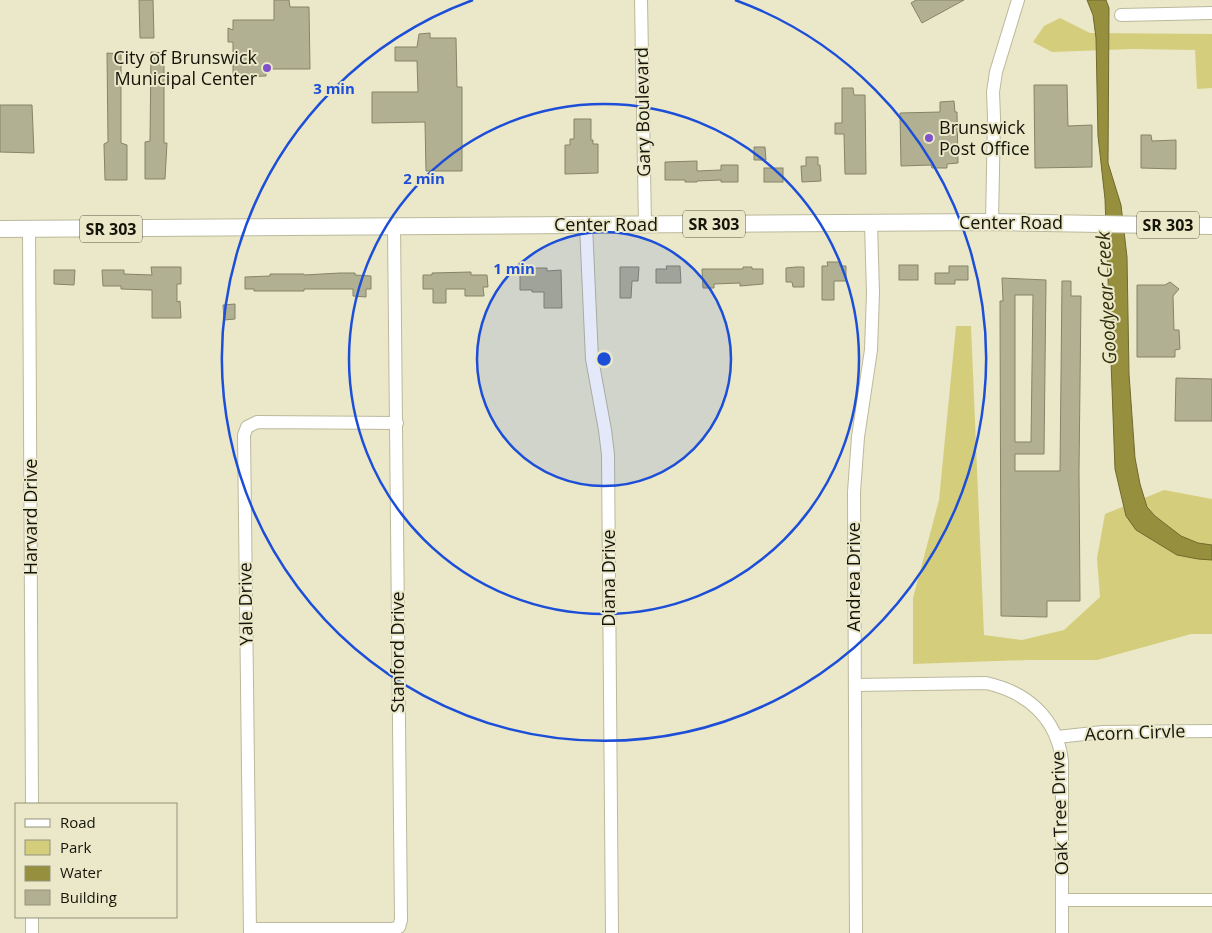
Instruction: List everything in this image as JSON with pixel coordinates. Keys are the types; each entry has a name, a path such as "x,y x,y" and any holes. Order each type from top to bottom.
{"main road":[{"name":"Center Road","path":"0,229 992,222 1212,226"}],"street":[{"name":"Gary Boulevard","path":"641,0 645,225"},
{"path":"992,222 993,92 996,72 1018,0"},
{"path":"1156,0 1156,14"},
{"path":"1121,15 1212,13"},
{"name":"Andrea Drive","path":"856,933 854,492 858,437 871,350 871,223"},
{"name":"Diana Drive","path":"586,225 592,359 608,455 612,933"},
{"name":"Stanford Drive","path":"250,931 393,929 400,927 394,227"},
{"name":"Harvard Drive","path":"29,229 32,803"},
{"name":"Yale Drive","path":"250,931 244,435 247,427 256,422 396,423"},
{"name":"Oak Tree Drive","path":"855,685 986,683 1002,687 1028,700 1038,710 1057,738 1062,761 1062,933"},
{"name":"Acorn Cirvle","path":"1057,738 1103,732 1212,731"},
{"path":"1062,900 1212,900"},
{"path":"32,918 32,933"}],"green space":[{"path":"1060,18 1090,33 1212,34 1212,88 1197,89 1195,50 1133,49 1052,52 1033,42 1044,26"},
{"path":"956,326 971,326 984,635 1022,640 1064,630 1100,597 1097,558 1105,514 1164,490 1212,499 1212,634 1191,634 1097,660 913,664 913,598 939,500"}],"water":[{"path":"1087,0 1106,0 1109,8 1108,163 1121,205 1127,257 1129,374 1135,458 1140,484 1147,507 1155,516 1181,536 1198,543 1212,545 1212,560 1177,555 1136,530 1126,516 1115,469 1105,199 1098,136 1096,38 1093,15"}],"building":[{"path":"139,0 153,0 154,38 140,38"},
{"path":"274,0 289,0 290,7 309,7 310,69 266,69 266,76 233,77 233,42 228,42 228,28 233,30 233,20 274,20"},
{"path":"916,0 964,0 922,23 911,3"},
{"path":"430,33 430,38 456,38 457,87 462,87 462,171 426,171 425,122 372,123 372,92 418,92 417,61 395,61 395,47 417,47 419,34"},
{"path":"151,52 164,53 164,143 167,143 165,179 145,179 145,142 150,141"},
{"path":"107,53 121,54 121,143 127,145 127,180 105,180 104,144 108,142"},
{"path":"1034,85 1067,85 1068,126 1092,125 1092,167 1035,168"},
{"path":"842,88 853,88 854,95 865,95 866,174 845,174 844,134 835,134 835,123 842,123"},
{"name":"Brunswick Post Office","path":"954,101 955,112 957,112 958,163 947,164 947,168 932,168 931,165 901,166 900,113 940,112 940,102"},
{"path":"0,105 32,105 34,153 0,152"},
{"path":"574,119 591,119 591,140 593,140 593,144 598,144 598,173 565,174 565,145 570,145 570,139 574,139"},
{"path":"1141,135 1151,135 1152,141 1176,140 1176,169 1141,168"},
{"path":"754,147 765,147 766,160 754,160"},
{"path":"806,157 818,157 821,181 802,182 801,166 806,166"},
{"path":"697,161 697,171 721,170 721,165 738,165 738,182 721,182 721,180 685,182 685,180 665,180 665,162"},
{"path":"764,168 783,168 783,182 764,182"},
{"path":"827,262 840,262 840,266 846,266 846,281 834,281 834,300 822,300 822,266 828,266"},
{"path":"899,265 918,265 918,280 899,280"},
{"path":"666,266 680,266 681,283 656,283 656,269 667,269"},
{"path":"949,266 968,266 968,280 955,280 955,284 935,284 935,273 949,273"},
{"path":"151,267 181,267 181,284 177,284 177,302 180,301 181,318 152,318 152,290 121,289 121,286 103,286 102,270 124,270 124,274 152,275"},
{"path":"620,267 639,267 638,281 632,281 631,298 620,298"},
{"path":"743,267 763,269 763,284 740,286 740,283 714,284 714,288 703,288 702,269 743,269"},
{"path":"804,267 804,287 793,287 792,282 786,282 786,268"},
{"path":"531,268 547,268 547,271 561,270 562,308 544,308 544,292 520,290 520,272 531,271"},
{"path":"54,270 75,270 74,285 54,284"},
{"path":"471,272 471,275 487,275 488,287 483,287 484,296 465,296 465,289 446,289 446,303 433,303 433,289 423,289 423,275"},
{"path":"340,273 371,276 371,289 366,289 366,297 353,296 353,289 254,291 254,289 245,289 245,277 270,276 270,274"},
{"path":"1002,278 1046,280 1044,454 1015,454 1015,471 1060,471 1062,281 1071,281 1071,296 1081,296 1080,601 1047,601 1047,617 1001,616 1000,301 1003,301","holes":["1015,295 1033,295 1031,442 1015,442"]},
{"path":"1170,282 1179,289 1173,296 1174,330 1179,330 1180,349 1175,350 1175,357 1137,357 1137,285 1165,285"},
{"path":"235,304 235,319 224,320 223,305"},
{"path":"1176,378 1212,379 1212,421 1175,421"}],"place":[{"name":"City of Brunswick Municipal Center","path":"267,68"},
{"name":"Brunswick Post Office","path":"929,138"}],"water label":[{"name":"Goodyear Creek","path":"1106,298"}]}
